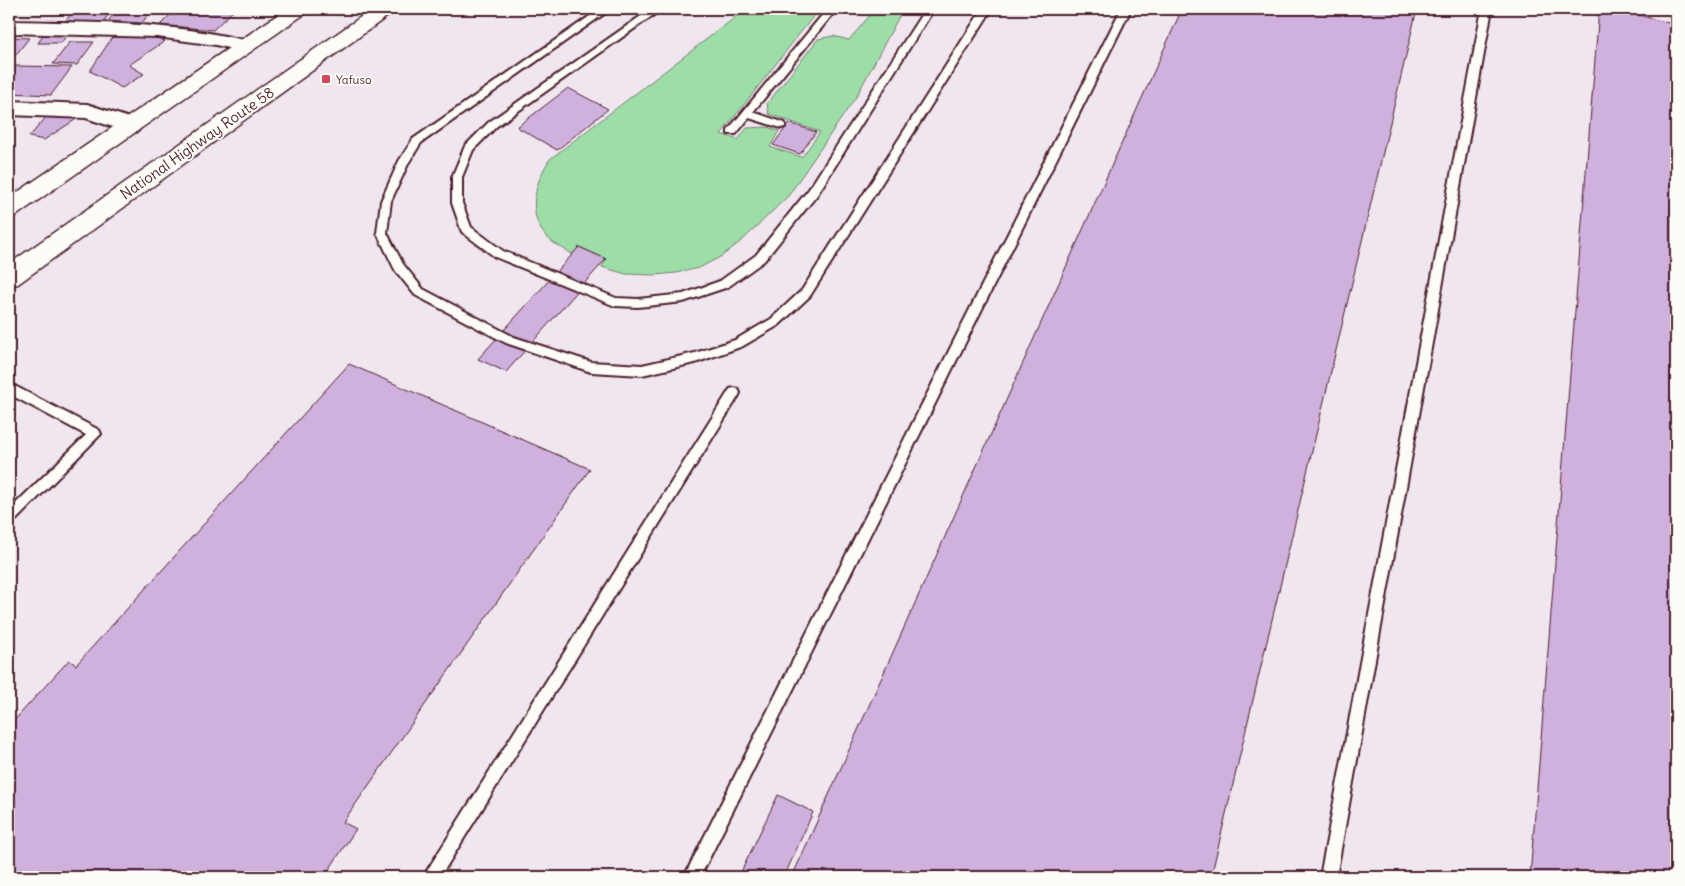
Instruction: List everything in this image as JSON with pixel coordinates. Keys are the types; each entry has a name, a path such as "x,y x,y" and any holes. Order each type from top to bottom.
{"highway":[{"path":"9,209 300,9"},
{"name":"National Highway Route 58","path":"9,277 385,9"}],"street":[{"path":"9,27 153,31 214,37 244,46"},
{"path":"9,108 87,111 131,126"}],"lane":[{"path":"606,9 417,141 391,186 386,201 382,233 399,267 419,292 462,316 510,340 591,367 642,370 694,358 740,343 775,322 806,293 984,14 983,9"},
{"path":"658,9 493,124 469,148 457,177 457,203 466,228 479,239 498,254 615,302 638,303 683,298 724,284 760,258 812,192 838,155 929,9"},
{"path":"732,132 832,9"},
{"path":"692,877 1126,9"},
{"path":"1328,877 1487,9"},
{"path":"748,114 780,126"},
{"path":"9,388 95,434 9,518"},
{"path":"431,877 734,393"}],"green space":[{"path":"746,9 819,9 721,134 738,140 747,128 767,127 779,131 770,147 802,157 820,132 769,114 767,104 818,39 833,36 849,40 871,14 857,9 903,9 856,97 788,196 745,238 722,256 699,268 676,273 655,275 626,274 602,267 606,259 580,247 572,254 549,239 536,218 535,198 540,177 550,159"}],"building":[{"path":"9,9 58,9 56,11"},
{"path":"76,9 113,9 102,23 65,21"},
{"path":"118,9 152,9 142,23 108,21"},
{"path":"176,9 235,9 213,30 160,25"},
{"path":"1182,9 1417,9 1211,877 792,877"},
{"path":"1599,9 1616,9 1676,25 1676,877 1530,877"},
{"path":"46,31 69,32 61,43 38,43"},
{"path":"113,36 154,36 165,41 129,65 144,74 122,88 90,71"},
{"path":"9,37 29,38 11,61 9,60"},
{"path":"70,42 94,42 77,65 53,64"},
{"path":"16,66 72,67 51,95 9,93 9,76"},
{"path":"568,88 608,109 557,150 517,127"},
{"path":"49,114 81,116 44,140 29,137"},
{"path":"789,123 816,132 800,154 773,145"},
{"path":"579,247 606,259 506,372 478,359"},
{"path":"349,364 590,469 343,822 356,829 324,877 9,877 9,726 69,660 76,665"},
{"path":"778,795 813,812 784,877 751,877 741,872"}],"place":[{"name":"Yafuso","path":"326,79"}]}
